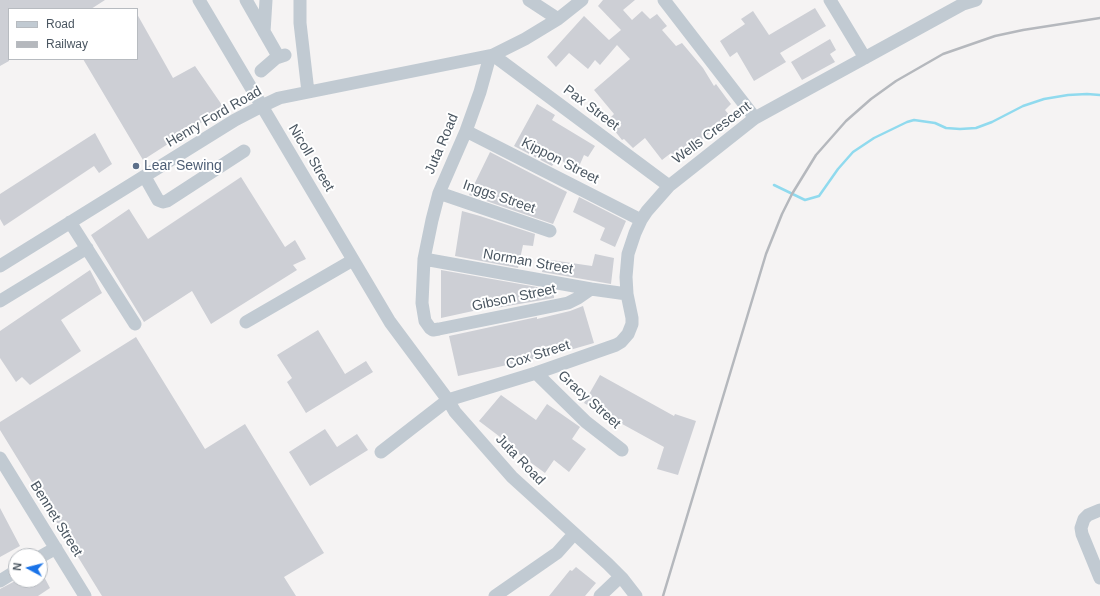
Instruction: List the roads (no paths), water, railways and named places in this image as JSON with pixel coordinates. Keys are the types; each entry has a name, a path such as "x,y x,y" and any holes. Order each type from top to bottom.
{"street":[{"name":"Nicoll Street","path":"199,0 397,332"},
{"path":"246,0 264,32 282,56 261,71"},
{"path":"264,32 266,0"},
{"path":"300,0 300,23 308,92"},
{"path":"529,0 558,19"},
{"path":"492,56 525,40 558,19 582,0"},
{"path":"664,0 755,118"},
{"path":"830,0 865,58"},
{"name":"Wells Crescent","path":"630,329 632,318 627,294 626,277 628,254 641,220 669,186 755,118 865,58 962,2 976,0"},
{"name":"Henry Ford Road","path":"0,266 235,120 279,98 492,56"},
{"name":"Juta Road","path":"439,329 430,328 424,318 422,303 424,259 439,193 466,131 492,56"},
{"name":"Pax Street","path":"492,56 669,186"},
{"name":"Kippon Street","path":"466,131 641,220"},
{"path":"144,176 158,200 162,202 166,201 244,151"},
{"name":"Inggs Street","path":"439,193 550,231"},
{"path":"70,222 135,324"},
{"path":"0,302 87,248"},
{"name":"Norman Street","path":"424,259 627,294"},
{"path":"246,322 353,260"},
{"name":"Gibson Street","path":"439,329 568,302 578,298 592,289"},
{"name":"Cox Street","path":"448,400 536,373 616,345 624,338 630,329"},
{"name":"Juta Road","path":"397,332 462,420 512,477 595,552 620,577 636,596"},
{"name":"Gracy Street","path":"536,373 586,422 622,450"},
{"path":"381,452 448,400"},
{"name":"Bennet Street","path":"0,458 85,596"},
{"path":"1100,510 1088,515 1084,519 1082,528 1082,534 1100,578"},
{"path":"495,596 557,553 574,534"},
{"path":"48,552 56,548"},
{"path":"600,596 620,577"}],"waterway":[{"path":"774,185 805,200 819,196 838,169 853,152 874,138 914,120 935,123 946,128 976,128 992,122 1023,106 1044,99 1068,95 1100,95"}],"railway":[{"path":"663,596 766,254 782,214 792,194 816,155 846,121 871,99 896,81 943,54 995,36 1100,18"}],"place":[{"name":"Lear Sewing","path":"136,166"}]}
